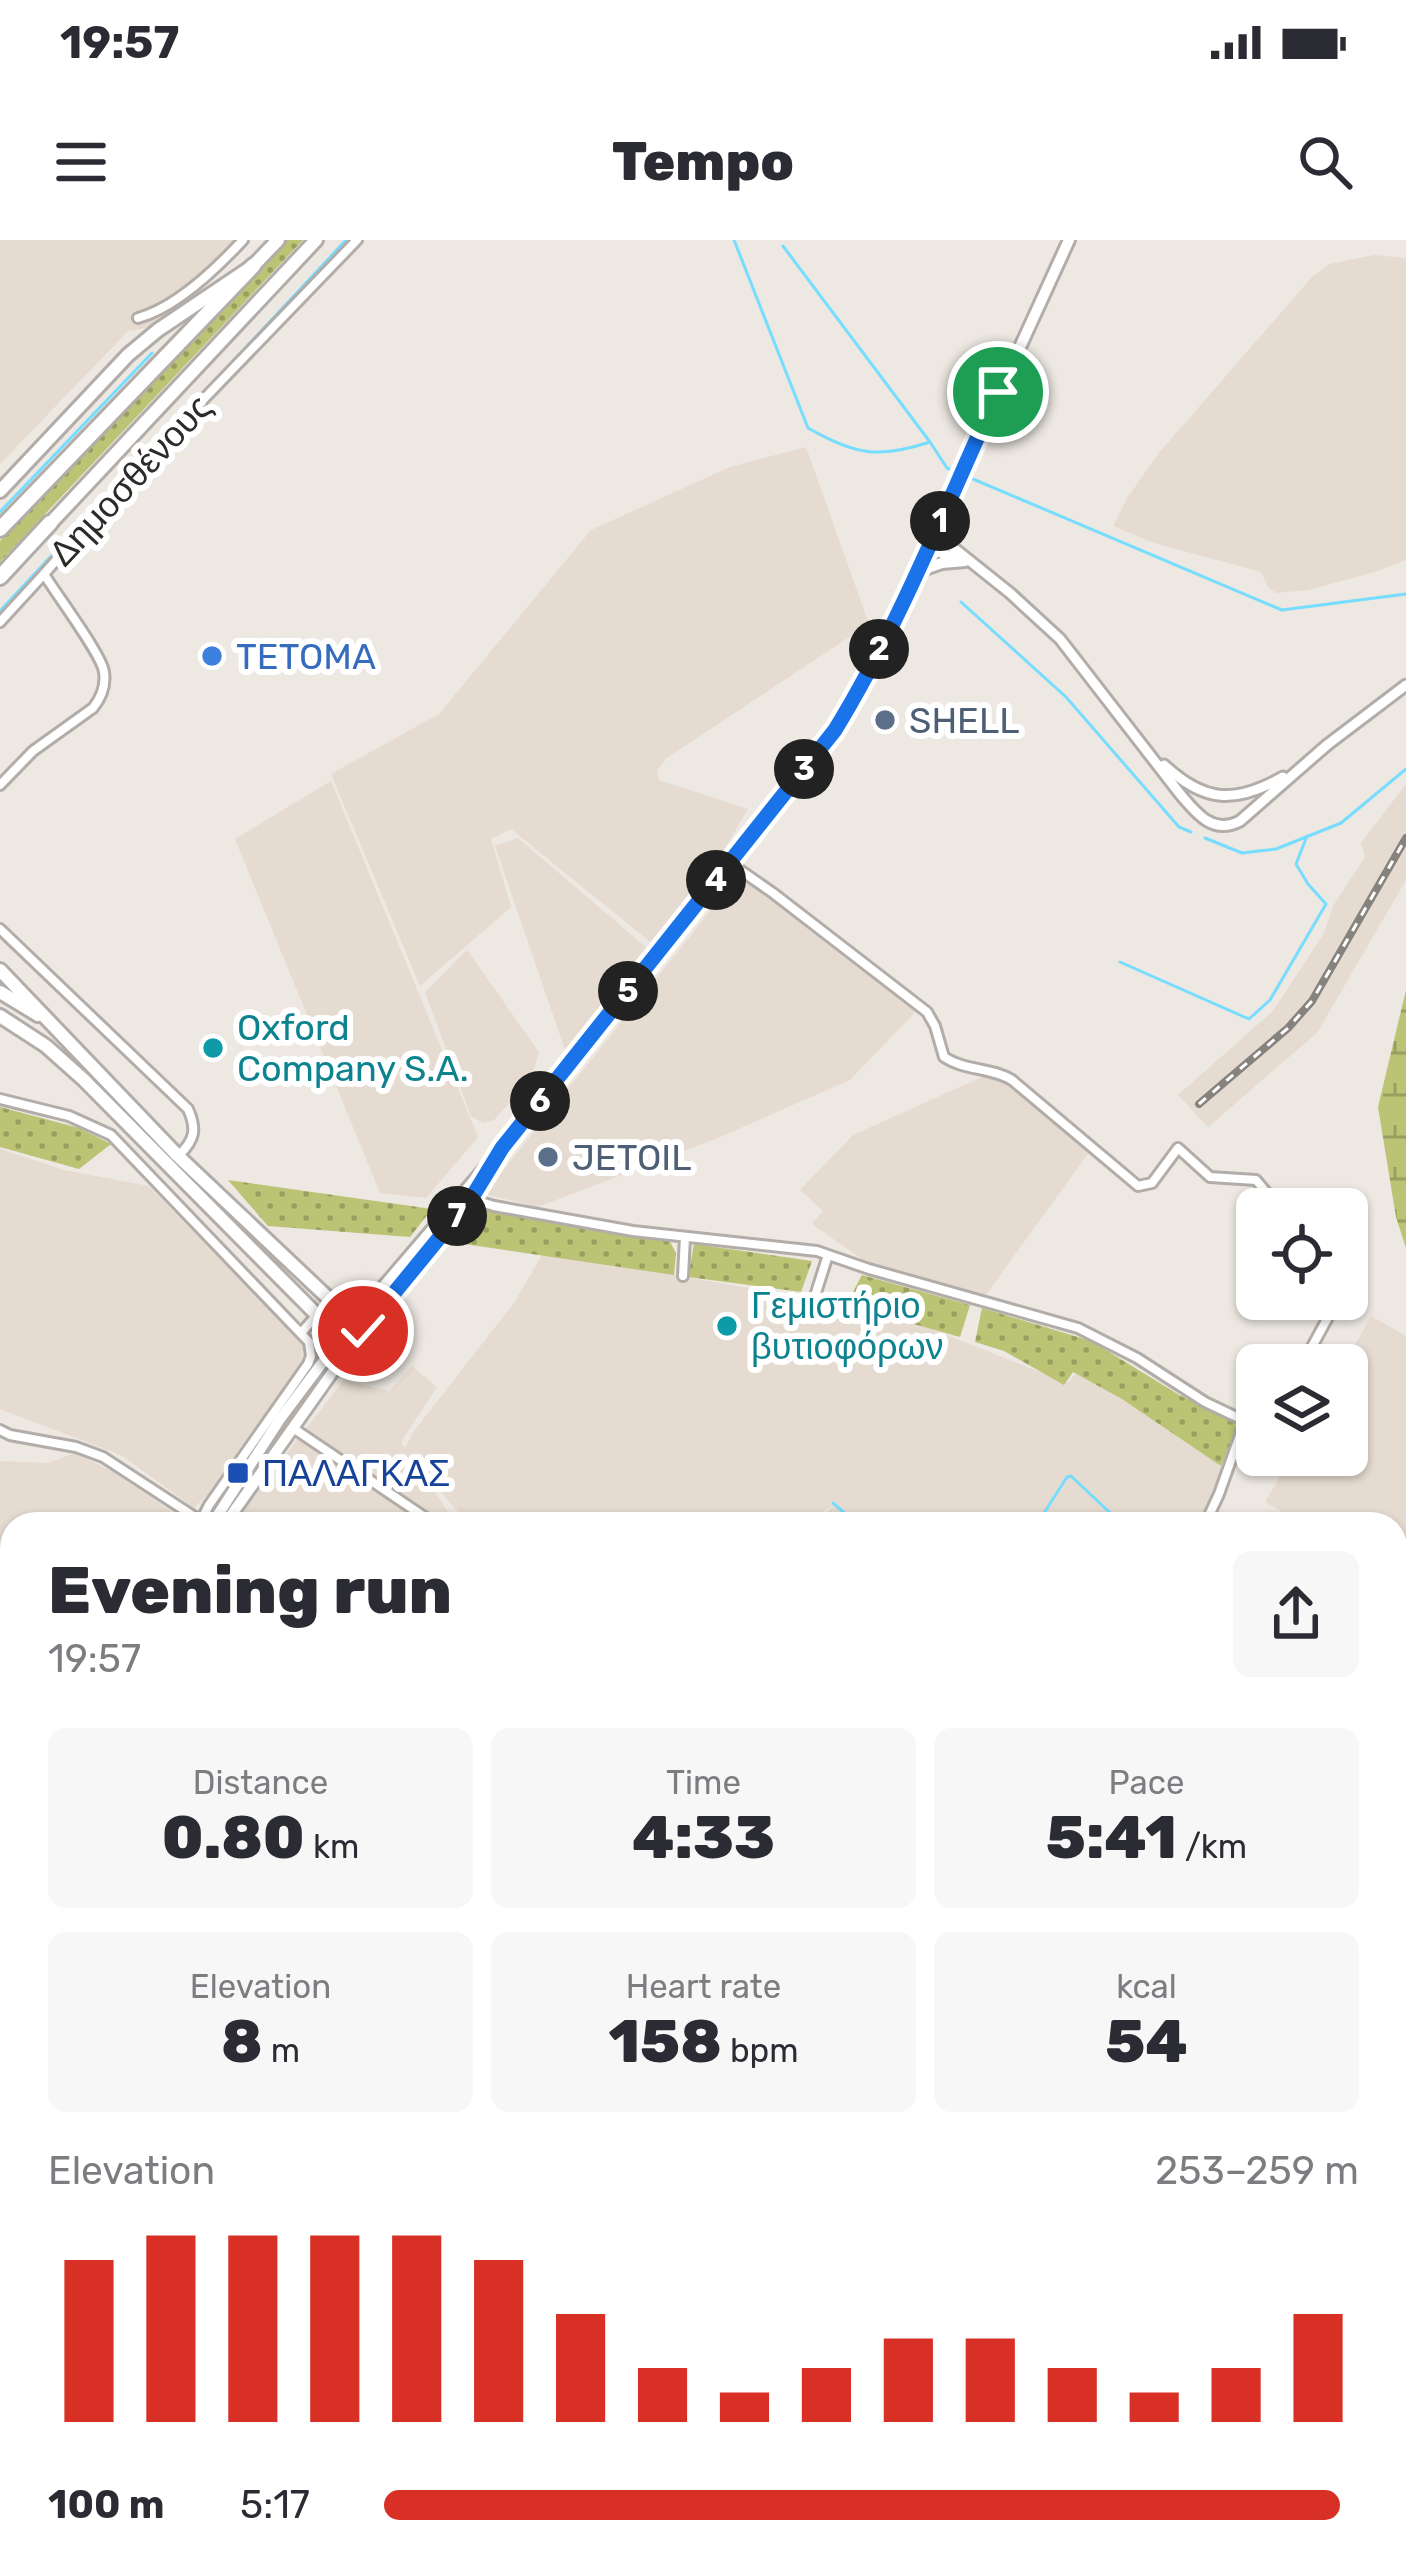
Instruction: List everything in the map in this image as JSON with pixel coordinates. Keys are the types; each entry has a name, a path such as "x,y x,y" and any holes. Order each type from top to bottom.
{"highway":[{"path":"0,529 278,240"},
{"path":"0,577 316,240"},
{"path":"0,491 142,342 253,266"},
{"path":"0,587 50,523"},
{"path":"0,970 178,1156 358,1327"},
{"path":"0,992 63,1034"},
{"path":"0,1016 46,1046 83,1079 347,1341"},
{"path":"317,1316 327,1334 327,1356"}],"main road":[{"path":"233,1512 347,1341 423,1240 502,1148 835,730 935,533 1070,240"},
{"path":"916,572 942,562 970,563"},
{"path":"358,1327 441,1237 502,1148"},
{"path":"214,1512 327,1356 347,1341"}],"street":[{"path":"138,318 154,314 211,273 243,240"},
{"name":"Δημοσθένους","path":"0,785 33,751 93,708 105,678 100,658 44,574 147,458 357,240"},
{"path":"935,533 1060,639 1200,817 1220,827 1240,821 1406,685"},
{"path":"927,548 970,563"},
{"path":"0,622 44,574"},
{"path":"1151,757 1191,788 1227,797 1269,785 1303,765"},
{"path":"730,862 927,1012 944,1057 1012,1080 1138,1186 1152,1183 1178,1148 1210,1177 1256,1180 1263,1188"},
{"path":"0,929 188,1109 194,1137 178,1156"},
{"path":"0,1100 69,1116 111,1135 301,1333 311,1349 308,1364 249,1445 212,1512"},
{"path":"467,1203 828,1255 1078,1328 1236,1416"},
{"path":"683,1276 685,1237"},
{"path":"814,1299 828,1255"},
{"path":"301,1333 317,1316"},
{"path":"292,1427 417,1512"},
{"path":"0,1430 103,1457 189,1512"},
{"path":"1210,1512 1236,1444"}],"shaded area":[{"path":"0,240 235,240 153,327 128,331 0,464"},
{"path":"1374,255 1406,258 1406,560 1308,590 1276,593 1261,572 1154,543 1113,526 1158,454 1312,277 1330,264"},
{"path":"806,447 869,624 667,758 657,770 659,780 748,809 721,855 715,876 659,949 511,829 491,839 511,907 420,986 331,774 439,714 591,530 730,467"},
{"path":"331,781 478,1137 426,1198 380,1193 235,839"},
{"path":"1406,784 1406,880 1317,1033 1208,1127 1178,1095 1273,1011 1324,933 1333,906 1365,857 1361,843"},
{"path":"518,838 648,949 611,1003 565,1050 495,846"},
{"path":"738,876 922,1005 850,1080 720,1137 538,1207 484,1194"},
{"path":"467,950 539,1052 527,1084 494,1120 483,1123 471,1116 425,992"},
{"path":"991,1073 1089,1152 986,1295 863,1260 812,1224 823,1211 800,1190 853,1135"},
{"path":"0,1149 64,1170 149,1186 304,1345 301,1363 194,1508 121,1455 0,1409"},
{"path":"542,1255 874,1310 1068,1383 1082,1366 1225,1469 1202,1512 827,1512 834,1505 822,1512 458,1512 410,1454 448,1512 240,1512 344,1380 389,1391 412,1366 437,1387 401,1442 405,1448 514,1303"},
{"path":"1371,1316 1406,1336 1406,1512 1283,1512 1265,1502 1280,1476 1368,1476 1368,1344 1356,1344"},
{"path":"75,1453 172,1512 0,1512 0,1461 48,1463"}],"green space":[{"path":"283,240 303,240 0,562 0,541"},
{"path":"1406,990 1406,1248 1396,1217 1378,1107"},
{"path":"0,1107 79,1128 111,1144 79,1169 0,1147"},
{"path":"228,1180 432,1209 410,1237 268,1226"},
{"path":"478,1209 669,1240 676,1253 674,1275 444,1241 464,1211"},
{"path":"694,1244 812,1261 801,1292 688,1277"},
{"path":"862,1275 970,1305 960,1337 846,1305"},
{"path":"982,1308 1091,1341 1181,1396 1234,1421 1236,1432 1221,1466 1073,1372 1064,1385 1004,1351 975,1342"}],"waterway":[{"path":"0,611 346,240"},
{"path":"734,240 808,428 825,437 867,452 930,442 947,468 1282,610 1406,594"},
{"path":"783,246 930,442"},
{"path":"0,512 152,353"},
{"path":"961,602 1066,697 1179,827 1191,832"},
{"path":"1205,838 1242,853 1276,849 1341,823 1406,769"},
{"path":"1120,962 1249,1019 1270,1000 1326,904 1296,864 1307,836"},
{"path":"1045,1512 1071,1476 1109,1512"},
{"path":"833,1503 843,1512"}],"railway":[{"path":"1199,1104 1288,1028 1312,1001 1406,838"}],"place":[{"name":"TETOMA","path":"212,656"},
{"name":"SHELL","path":"885,720"},
{"name":"Oxford Company S.A.","path":"213,1048"},
{"name":"JETOIL","path":"548,1157"},
{"name":"Γεμιστήριο βυτιοφόρων","path":"727,1326"},
{"name":"ΠΑΛΑΓΚΑΣ","path":"238,1473"}],"route":[{"path":"363,1331 471,1199 502,1148 835,730 935,533 998,392"}]}
